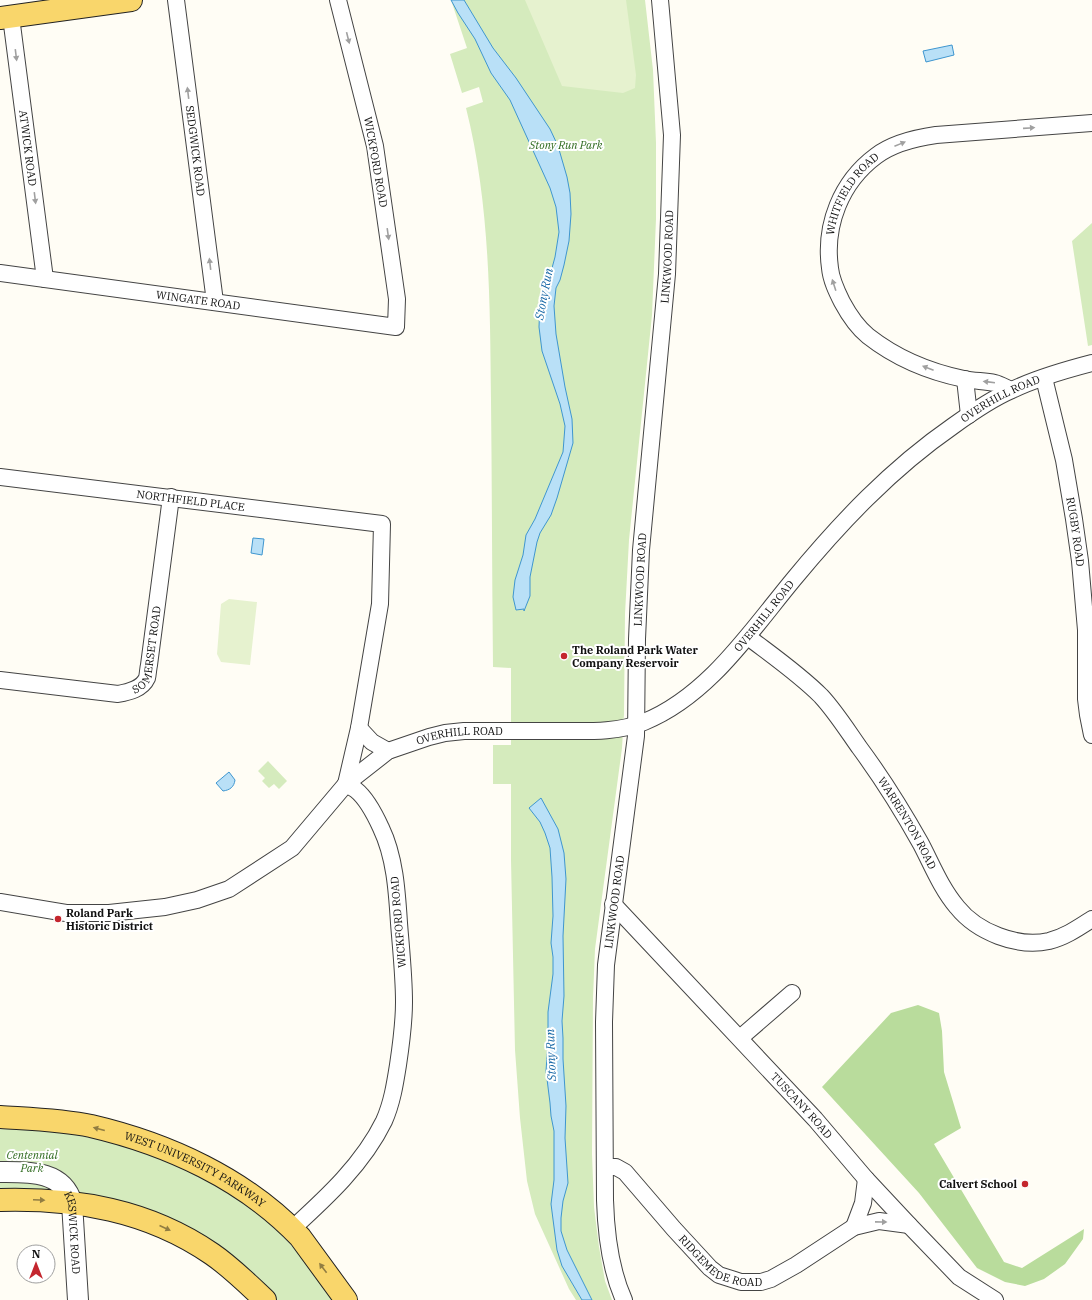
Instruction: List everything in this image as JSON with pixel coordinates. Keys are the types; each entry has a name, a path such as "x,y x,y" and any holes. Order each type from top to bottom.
{"main road":[{"path":"6,17 95,2 131,0"},
{"name":"WEST UNIVERSITY PARKWAY","path":"0,1117 90,1126 154,1145 209,1169 237,1185 261,1202 292,1228 346,1300"},
{"path":"0,1200 72,1202 142,1218 168,1229 212,1254 265,1300"}],"street":[{"name":"SEDGWICK ROAD","path":"176,0 215,302"},
{"name":"WICKFORD ROAD","path":"338,0 371,128 377,161 397,299 396,327"},
{"name":"LINKWOOD ROAD","path":"624,1300 617,1284 608,1240 604,1200 604,1022 606,965 636,725 637,639 641,550 665,297 670,208 672,135 660,0"},
{"name":"ATWICK ROAD","path":"6,17 45,279"},
{"name":"WHITFIELD ROAD","path":"1011,390 996,383 965,379 931,370 895,354 867,335 855,323 845,308 836,289 830,269 830,230 834,213 843,194 855,175 878,155 900,143 936,135 1092,123"},
{"name":"WINGATE ROAD","path":"0,272 396,327"},
{"name":"OVERHILL ROAD","path":"0,902 66,913 109,914 165,907 197,900 229,890 292,848 346,784 388,750 415,740 444,733 618,729 645,722 684,699 719,668 748,637 810,559 858,507 895,470 925,446 969,415 1011,390 1092,363"},
{"name":"RUGBY ROAD","path":"1044,378 1064,460 1080,561 1086,630 1086,699 1092,735"},
{"path":"965,379 969,415"},
{"name":"NORTHFIELD PLACE","path":"0,476 382,524 380,604 359,728"},
{"name":"SOMERSET ROAD","path":"0,680 118,694 129,692 138,688 146,679 149,665 171,497"},
{"name":"WARRENTON ROAD","path":"748,637 807,683 822,697 860,747 894,799 921,844 947,893 956,906 978,926 1006,938 1023,942 1036,942 1049,941 1061,937 1074,931 1092,919"},
{"path":"359,728 372,742 388,750"},
{"path":"346,784 359,728"},
{"name":"WICKFORD ROAD","path":"292,1228 328,1196 352,1170 368,1149 384,1121 392,1100 399,1055 404,1003 397,897 392,864 381,828 370,808 357,791 346,784"},
{"name":"TUSCANY ROAD","path":"613,904 815,1119 866,1179 909,1225 960,1277 995,1300"},
{"path":"740,1038 792,992"},
{"name":"RIDGEMEDE ROAD","path":"604,1167 616,1167 625,1172 710,1268 719,1275 730,1280 753,1283 771,1279 796,1265 854,1227 879,1221 909,1225"},
{"name":"KESWICK ROAD","path":"0,1172 31,1173 47,1176 61,1183 67,1190 72,1202 78,1300"},
{"path":"854,1227 863,1203 866,1179"}],"green space":[{"name":"Stony Run Park","path":"451,0 645,0 653,70 656,143 656,219 652,315 629,540 625,614 624,714 622,748 595,949 593,998 592,1154 594,1207 605,1281 612,1300 576,1300 569,1289 535,1214 527,1181 520,1118 515,1050 511,784 493,784 493,745 511,745 511,668 493,667 491,364 489,290 480,180 466,108 483,102 479,87 462,93 450,54 467,48"},
{"path":"525,0 626,0 636,75 635,88 623,93 562,86"},
{"path":"1092,223 1092,345 1088,346 1072,241"},
{"path":"229,599 257,602 250,665 221,662 217,654 221,604"},
{"path":"268,761 287,781 279,789 274,784 269,788 262,781 265,778 258,771"},
{"path":"918,1005 939,1013 942,1031 944,1072 961,1128 934,1144 1004,1262 1022,1268 1084,1229 1083,1239 1065,1264 1044,1279 1025,1286 1005,1282 977,1268 919,1193 822,1087 891,1013"},
{"name":"Centennial Park","path":"18,1127 67,1132 122,1145 178,1165 196,1174 250,1208 280,1233 308,1265 333,1300 271,1300 204,1243 0,1194 0,1128"}],"water":[{"path":"451,0 464,0 493,48 516,78 550,129 558,146 570,193 571,214 569,241 560,280 556,288 554,306 556,334 572,419 573,443 551,515 540,533 537,542 530,577 530,596 524,611 524,609 516,610 513,597 515,580 523,555 526,535 535,519 563,452 565,426 560,404 542,351 539,327 540,302 549,279 555,257 559,232 556,207 550,188 510,100 491,73 475,39"},
{"path":"952,45 954,55 926,62 923,51"},
{"path":"253,538 264,539 262,555 251,553"},
{"path":"229,772 235,780 234,785 228,790 223,791 216,783"},
{"name":"Stony Run","path":"541,798 558,829 564,853 566,879 563,936 564,996 562,1021 566,1106 565,1138 568,1183 563,1201 561,1231 567,1250 592,1300 582,1300 562,1266 557,1250 551,1204 554,1180 554,1131 546,1071 548,1012 553,974 551,943 553,916 552,877 550,848 545,833 540,822 529,808"}],"place":[{"name":"The Roland Park Water Company Reservoir","path":"564,656"},
{"name":"Roland Park Historic District","path":"58,919"},
{"name":"Calvert School","path":"1025,1184"}]}
